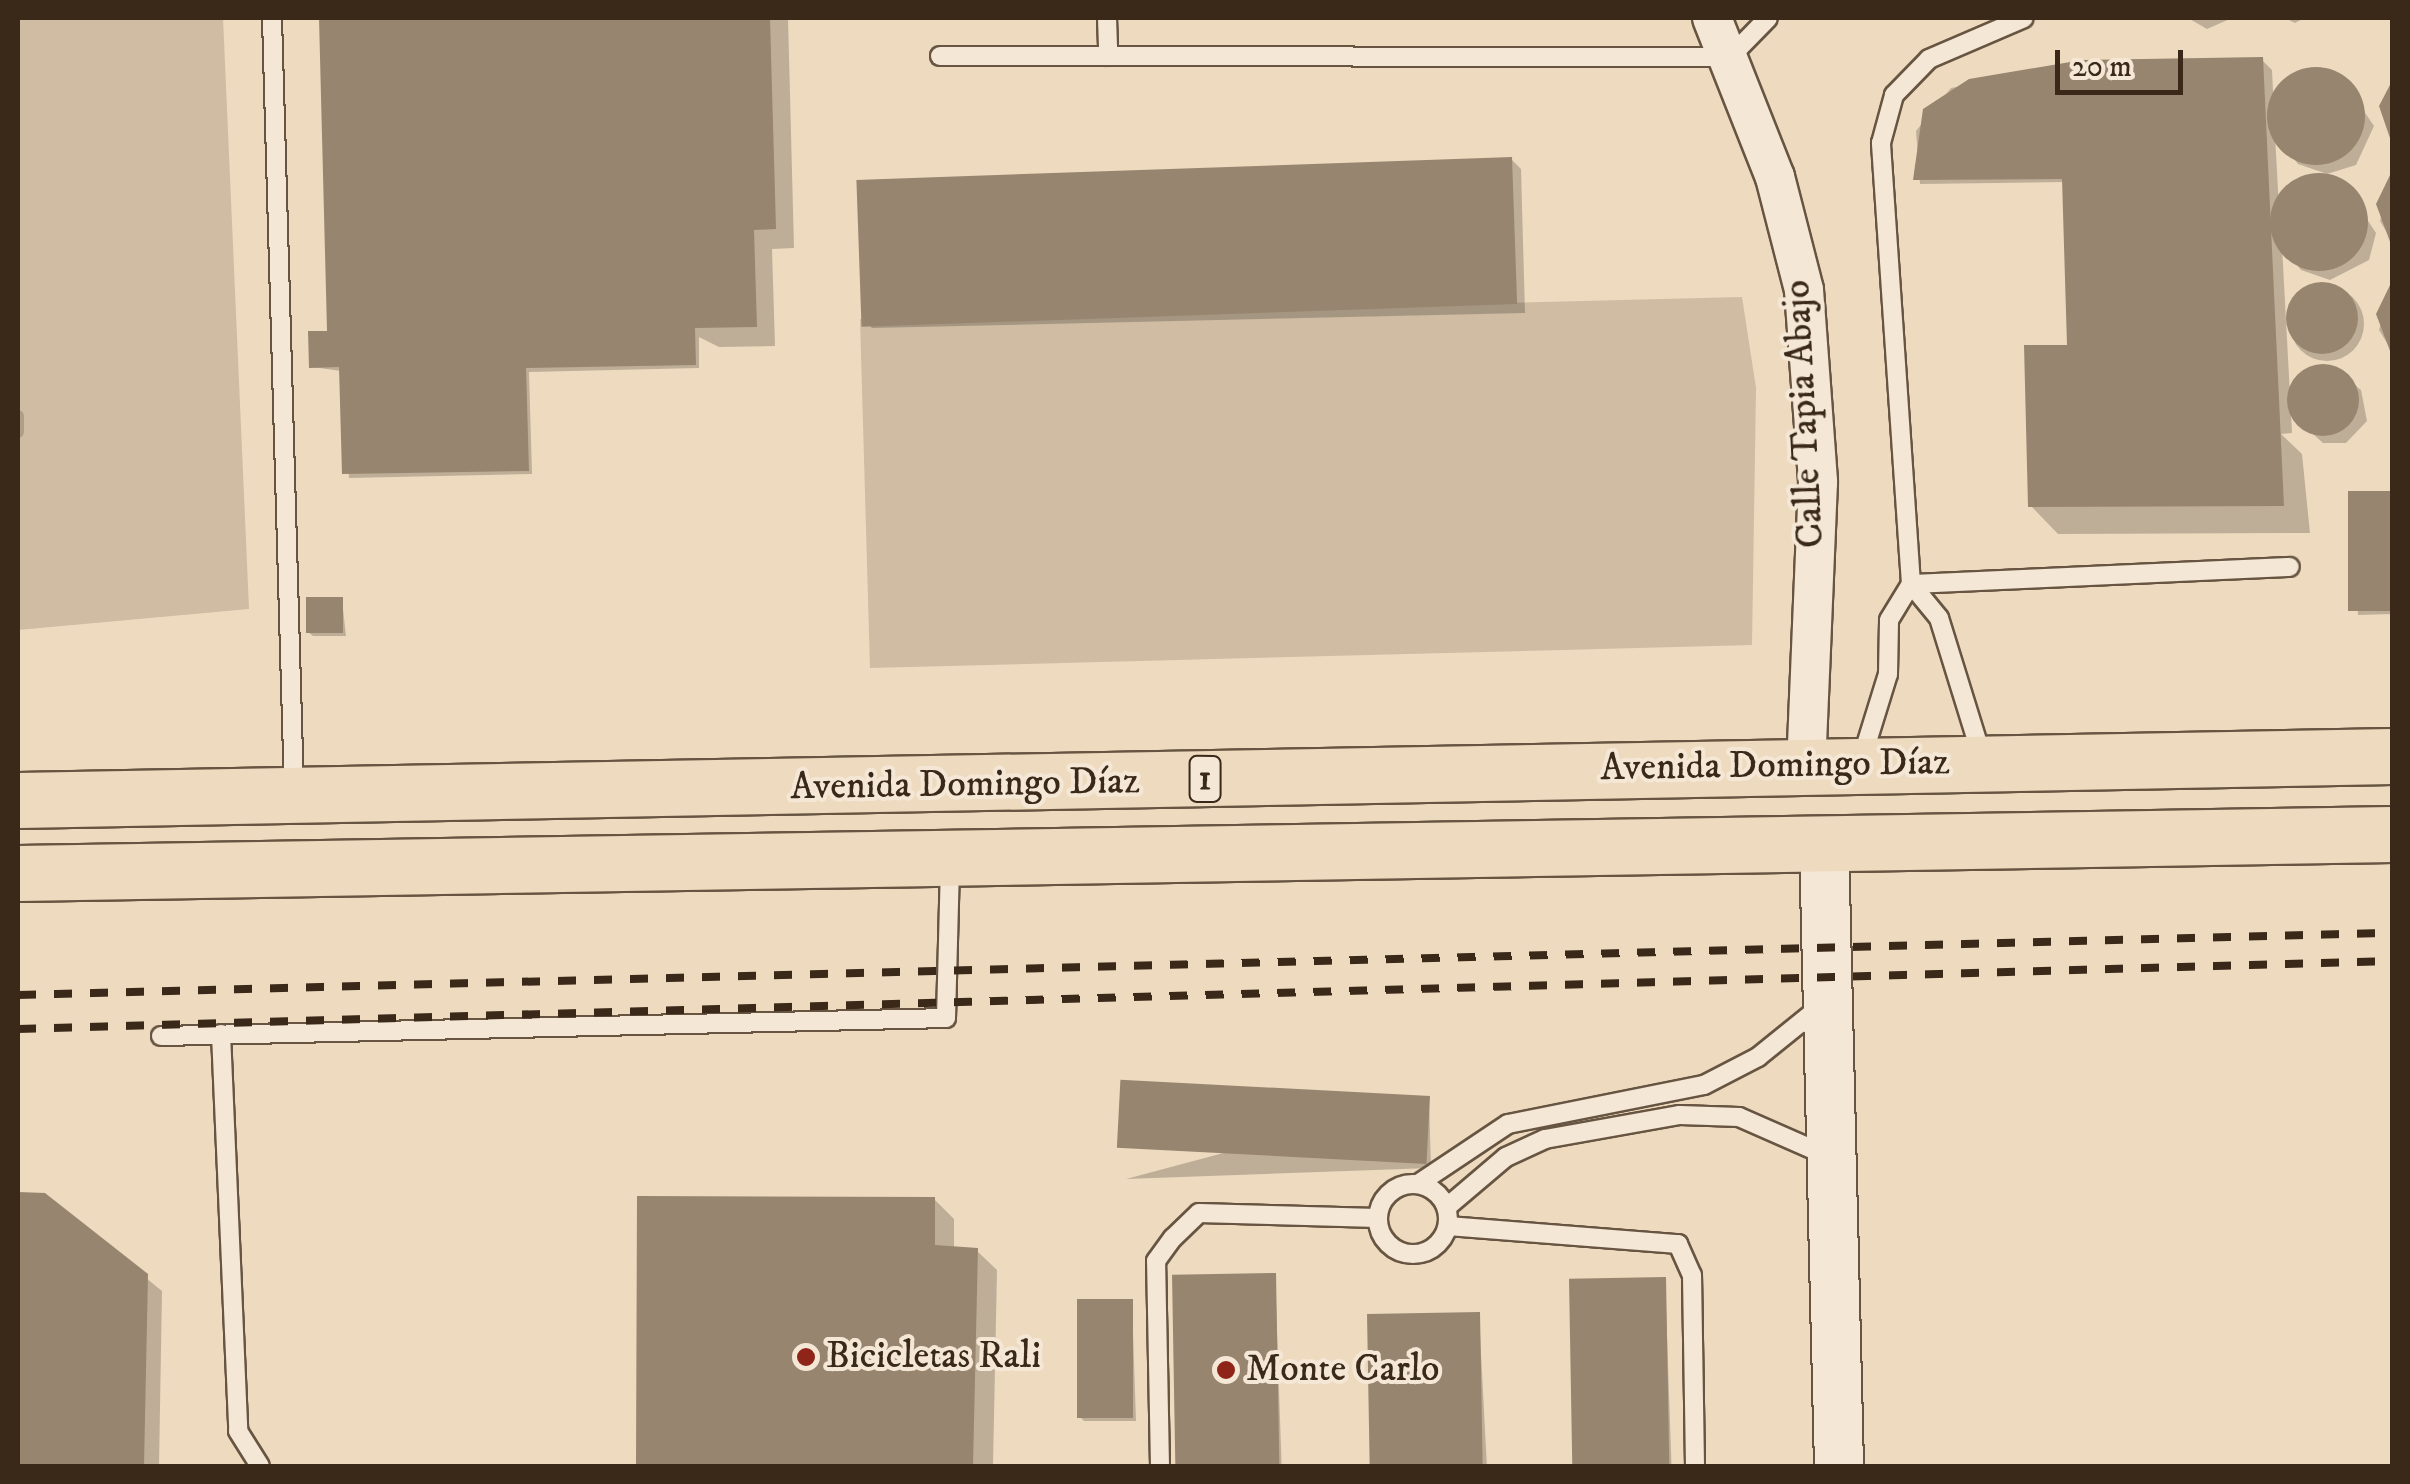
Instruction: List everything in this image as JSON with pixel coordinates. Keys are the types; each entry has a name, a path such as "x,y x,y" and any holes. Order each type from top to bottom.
{"main road":[{"name":"Avenida Domingo Díaz","path":"18,800 295,800 1806,764 2392,756"},
{"name":"Avenida Domingo Díaz","path":"18,873 950,861 2392,834"}],"street":[{"name":"Calle Tapia Abajo","path":"1712,18 1730,57 1804,290 1818,482 1806,764"},
{"path":"1824,844 1839,1466"}],"lane":[{"path":"272,18 295,800"},
{"path":"1106,18 1108,56"},
{"path":"940,56 1730,57 1768,18"},
{"path":"1860,763 1888,674 1889,620 1911,584 1881,142 1894,95 1930,59 2024,18"},
{"path":"1911,584 2290,567"},
{"path":"1911,584 1939,618 1984,762"},
{"path":"162,1036 946,1018 950,861"},
{"path":"1377,1218 1395,1189 1418,1184 1508,1124 1704,1085 1758,1057 1828,1000"},
{"path":"221,1034 238,1432 260,1466"},
{"path":"1377,1218 1393,1249 1415,1255 1436,1246 1448,1216 1506,1157 1545,1138 1680,1114 1739,1116 1830,1156"},
{"path":"1418,1184 1448,1216 1678,1244 1692,1275 1695,1466"},
{"path":"1160,1466 1156,1261 1174,1238 1199,1214 1377,1218"}],"shaded area":[{"path":"18,18 223,18 249,609 18,630"},
{"path":"1742,297 1756,388 1752,645 870,668 860,319"}],"building":[{"path":"319,18 770,18 776,229 754,230 757,327 695,328 696,365 526,368 529,471 342,474 339,367 309,368 308,331 327,331"},
{"path":"2263,57 2284,506 2028,507 2024,345 2067,345 2062,179 1913,180 1923,109 1969,79 2082,60"},
{"path":"2316,67 2335,71 2351,81 2361,97 2365,116 2361,135 2351,151 2335,161 2316,165 2297,161 2281,151 2271,135 2267,116 2271,97 2281,81 2297,71"},
{"path":"2392,81 2392,144 2379,106"},
{"path":"1512,157 1517,304 862,327 856,180"},
{"path":"2392,171 2392,247 2376,204"},
{"path":"2319,173 2346,181 2360,195 2368,222 2360,249 2346,263 2319,271 2292,263 2278,249 2270,222 2278,195 2292,181"},
{"path":"2392,281 2392,356 2376,314"},
{"path":"2322,282 2348,292 2358,318 2348,344 2322,354 2296,344 2286,318 2296,292"},
{"path":"2323,364 2348,375 2359,400 2348,425 2323,436 2298,425 2287,400 2298,375"},
{"path":"2348,491 2392,491 2392,611 2348,611"},
{"path":"306,597 343,597 343,633 306,633"},
{"path":"1120,1080 1430,1096 1426,1164 1117,1148"},
{"path":"18,1192 45,1193 148,1274 144,1466 18,1466"},
{"name":"Bicicletas Rali","path":"637,1196 935,1197 935,1245 978,1248 973,1466 636,1466"},
{"name":"Monte Carlo","path":"1276,1273 1279,1466 1175,1466 1172,1275"},
{"path":"1666,1277 1669,1466 1572,1466 1569,1279"},
{"path":"1077,1299 1133,1299 1133,1418 1077,1418"},
{"name":"Monte Carlo","path":"1480,1312 1483,1466 1370,1466 1367,1314"}],"waterway":[{"path":"18,416 18,432"}],"railway":[{"path":"18,995 2392,933"},
{"path":"18,1029 2392,961"}],"place":[{"name":"Bicicletas Rali","path":"806,1357"},
{"name":"Monte Carlo","path":"1226,1370"}]}
